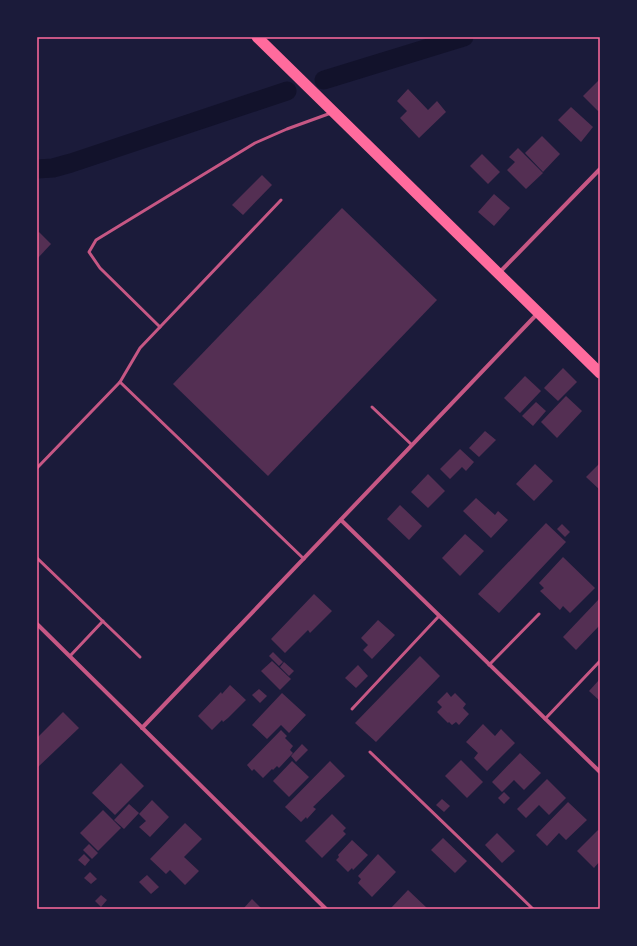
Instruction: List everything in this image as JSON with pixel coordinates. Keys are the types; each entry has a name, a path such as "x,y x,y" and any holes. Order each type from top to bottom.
{"highway":[{"path":"257,37 600,373"}],"street":[{"path":"499,273 600,169"},
{"path":"142,728 539,313"},
{"path":"341,520 600,772"},
{"path":"37,624 326,909"}],"lane":[{"path":"160,327 100,268 89,252 96,240 255,143 288,128 334,112"},
{"path":"37,468 120,382 140,348 280,200"},
{"path":"120,382 304,559"},
{"path":"372,408 412,445"},
{"path":"37,558 140,657"},
{"path":"489,665 539,614"},
{"path":"352,709 439,616"},
{"path":"70,656 103,622"},
{"path":"545,719 600,661"},
{"path":"370,752 533,909"}],"building":[{"path":"600,79 600,109 598,111 583,96"},
{"path":"408,89 428,110 437,101 446,112 419,138 400,118 407,111 397,101"},
{"path":"571,107 593,127 581,142 558,120"},
{"path":"542,136 560,154 543,172 525,153"},
{"path":"518,148 543,173 526,189 507,170 515,162 509,157"},
{"path":"482,154 500,172 488,184 470,166"},
{"path":"262,175 272,185 243,215 232,205"},
{"path":"494,194 510,208 494,226 478,212"},
{"path":"342,208 437,300 268,476 173,384"},
{"path":"39,232 51,244 37,259 37,234"},
{"path":"563,368 577,382 558,401 544,388"},
{"path":"525,376 541,391 520,413 504,398"},
{"path":"566,396 582,411 557,438 541,422"},
{"path":"536,402 546,411 533,426 522,416"},
{"path":"485,431 496,440 479,457 469,448"},
{"path":"460,449 474,462 466,471 462,467 450,479 440,469"},
{"path":"600,463 600,490 586,477"},
{"path":"535,464 553,481 534,501 516,484"},
{"path":"428,474 445,491 428,508 411,492"},
{"path":"476,498 495,515 498,511 508,520 491,538 463,511"},
{"path":"400,505 422,526 409,540 387,519"},
{"path":"546,523 566,542 499,613 478,594"},
{"path":"562,524 570,532 565,537 557,529"},
{"path":"465,534 484,551 460,576 442,558"},
{"path":"563,557 595,588 570,613 563,606 560,610 540,591 544,588 539,583"},
{"path":"314,594 332,611 310,633 308,630 285,653 271,639"},
{"path":"600,598 600,625 576,650 563,637"},
{"path":"378,620 395,635 372,659 363,650 368,645 361,638"},
{"path":"273,652 283,662 279,666 269,656"},
{"path":"420,656 440,676 376,742 355,723"},
{"path":"272,661 291,679 280,690 261,671"},
{"path":"284,662 294,671 289,676 280,667"},
{"path":"358,665 368,676 356,688 345,678"},
{"path":"599,680 600,681 600,701 589,691"},
{"path":"230,685 246,700 228,718 223,722 222,720 212,730 198,716 221,692 222,694"},
{"path":"259,689 267,696 260,703 252,695"},
{"path":"447,692 451,697 455,693 466,704 463,708 469,714 459,725 456,722 452,725 449,722 448,723 437,712 442,707 437,702"},
{"path":"282,693 306,715 289,733 281,725 267,739 252,725"},
{"path":"63,712 79,728 37,768 37,738"},
{"path":"483,724 495,736 501,729 515,743 487,771 474,758 478,753 466,742"},
{"path":"281,730 287,736 285,738 293,746 290,750 293,753 279,768 277,766 273,770 272,769 263,778 254,769 252,771 247,765"},
{"path":"302,744 308,750 296,762 291,756"},
{"path":"520,753 541,773 524,790 514,780 502,792 492,782"},
{"path":"461,760 483,782 467,798 445,776"},
{"path":"292,761 309,777 289,797 273,781"},
{"path":"330,761 345,776 313,807 316,809 307,819 306,817 301,822 285,807"},
{"path":"121,763 144,786 115,815 92,793"},
{"path":"547,779 566,798 549,815 539,805 526,818 517,809"},
{"path":"504,792 510,798 504,804 498,798"},
{"path":"442,799 450,806 444,812 436,805"},
{"path":"152,800 169,817 150,837 139,827 146,821 139,814"},
{"path":"568,802 587,820 566,840 559,833 547,846 536,835"},
{"path":"129,804 139,813 124,829 114,820"},
{"path":"103,810 121,828 98,851 80,833"},
{"path":"332,814 346,828 343,831 346,834 322,858 305,841"},
{"path":"185,823 202,839 184,857 199,871 185,885 170,870 166,874 150,859"},
{"path":"598,830 600,832 600,861 594,868 577,851"},
{"path":"497,833 515,851 502,863 485,845"},
{"path":"443,838 467,861 455,873 431,850"},
{"path":"352,840 368,855 353,870 352,868 348,872 336,860 339,857 338,855"},
{"path":"89,844 98,853 92,859 83,850"},
{"path":"84,854 90,860 85,866 78,860"},
{"path":"378,854 396,872 372,897 358,883 361,879 358,876"},
{"path":"90,872 97,879 91,884 84,878"},
{"path":"147,875 159,887 151,894 139,882"},
{"path":"408,890 428,909 391,908"},
{"path":"101,895 107,900 101,907 95,901"},
{"path":"252,899 262,909 243,909"}],"waterway":[{"path":"324,80 464,37"},
{"path":"37,169 53,168 71,163 287,91"}]}
